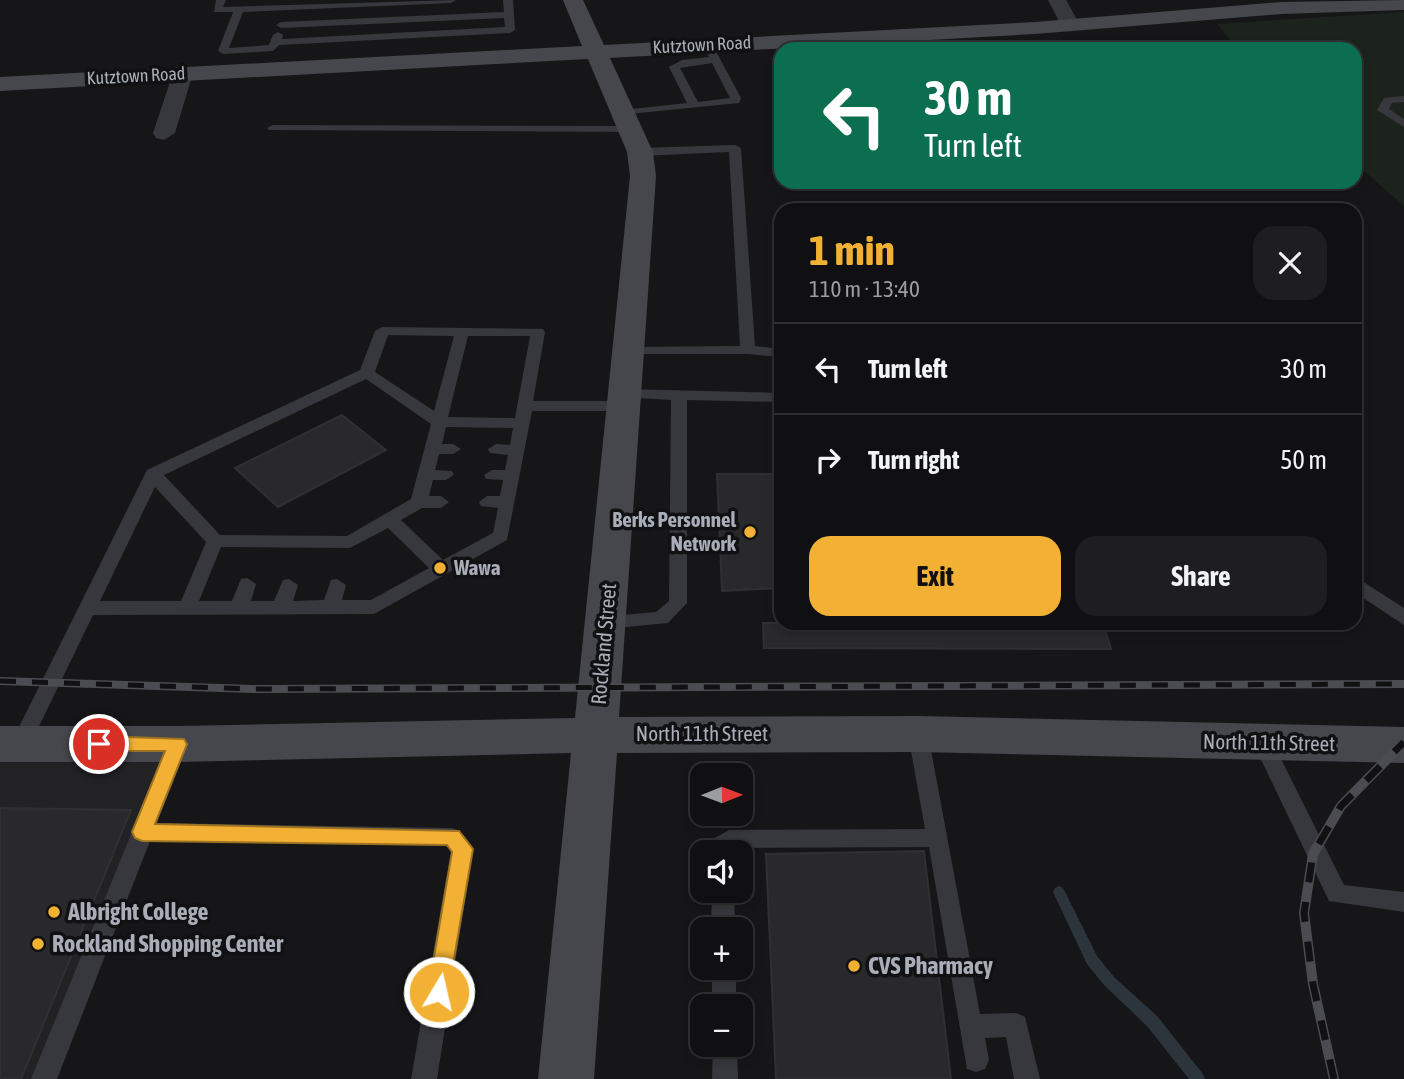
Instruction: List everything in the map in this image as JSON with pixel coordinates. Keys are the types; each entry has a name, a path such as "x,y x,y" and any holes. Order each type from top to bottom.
{"main road":[{"name":"Rockland Street","path":"566,1079 643,176 631,131 573,0"},
{"name":"Kutztown Road","path":"945,42 1070,25 1281,8 1404,4"},
{"name":"Kutztown Road","path":"0,84 183,73 268,53 366,63 596,50 717,73 774,65"},
{"name":"North 11th Street","path":"10,743 178,744 596,734 918,734 1404,745"}],"street":[{"path":"1057,0 1070,25"},
{"path":"164,133 183,73"}],"lane":[{"path":"221,0 217,10 451,0"},
{"path":"239,9 223,51 268,53 371,37 510,30 508,0"},
{"path":"268,53 286,7"},
{"path":"281,25 509,15"},
{"path":"366,63 371,37"},
{"path":"631,131 694,105 735,101 717,73 682,63 694,105"},
{"path":"1404,99 1388,100 1383,110 1404,124"},
{"path":"273,128 631,131 735,148 748,350"},
{"path":"10,743 86,608 153,474 367,373 382,331 538,332 501,536 374,607 86,608"},
{"path":"419,502 462,332"},
{"path":"629,351 748,350 774,352"},
{"path":"367,373 439,422 625,400 679,397 774,398"},
{"path":"606,622 661,618 678,603 679,397"},
{"path":"433,449 453,449"},
{"path":"496,449 517,450"},
{"path":"153,474 215,541 261,547 348,548 419,502 441,502"},
{"path":"426,475 446,475"},
{"path":"492,475 512,475"},
{"path":"487,502 507,502"},
{"path":"389,519 441,569"},
{"path":"187,608 215,541"},
{"path":"239,608 247,584"},
{"path":"281,608 289,585"},
{"path":"331,607 337,585"},
{"path":"1362,588 1404,618"},
{"path":"918,734 975,1060"},
{"path":"1263,743 1337,894 1404,902"},
{"path":"44,1079 178,744"},
{"path":"142,832 452,837 463,849 424,1079"},
{"path":"728,840 938,838"},
{"path":"970,1026 1016,1025 1027,1079"},
{"path":"725,1057 725,1079"}],"shaded area":[{"path":"1404,12 1404,206 1362,169 1362,42 1232,42 1217,24"},
{"name":"Albright College","path":"178,744 40,1079 0,1079 0,746"}],"building":[{"path":"342,415 386,450 278,507 235,468"},
{"path":"717,474 774,474 774,588 722,591"},
{"path":"763,623 774,623 774,630 1105,630 1111,649 764,648"},
{"name":"Rockland Shopping Center","path":"0,808 131,810 21,1079 0,1079"},
{"name":"CVS Pharmacy","path":"924,851 951,1079 776,1079 766,854"}],"waterway":[{"path":"1059,892 1092,960 1109,981 1152,1021 1198,1079"}],"railway":[{"path":"0,681 253,689 1404,684"},
{"path":"1334,1079 1313,984 1304,913 1313,854 1341,806 1404,742"}],"place":[{"name":"Berks Personnel Network","path":"750,532"},
{"name":"Wawa","path":"440,568"},
{"name":"Albright College","path":"54,912"},
{"name":"Rockland Shopping Center","path":"38,944"},
{"name":"CVS Pharmacy","path":"854,966"}],"route":[{"path":"99,744 178,744 142,832 452,837 463,849 439,992"}]}
